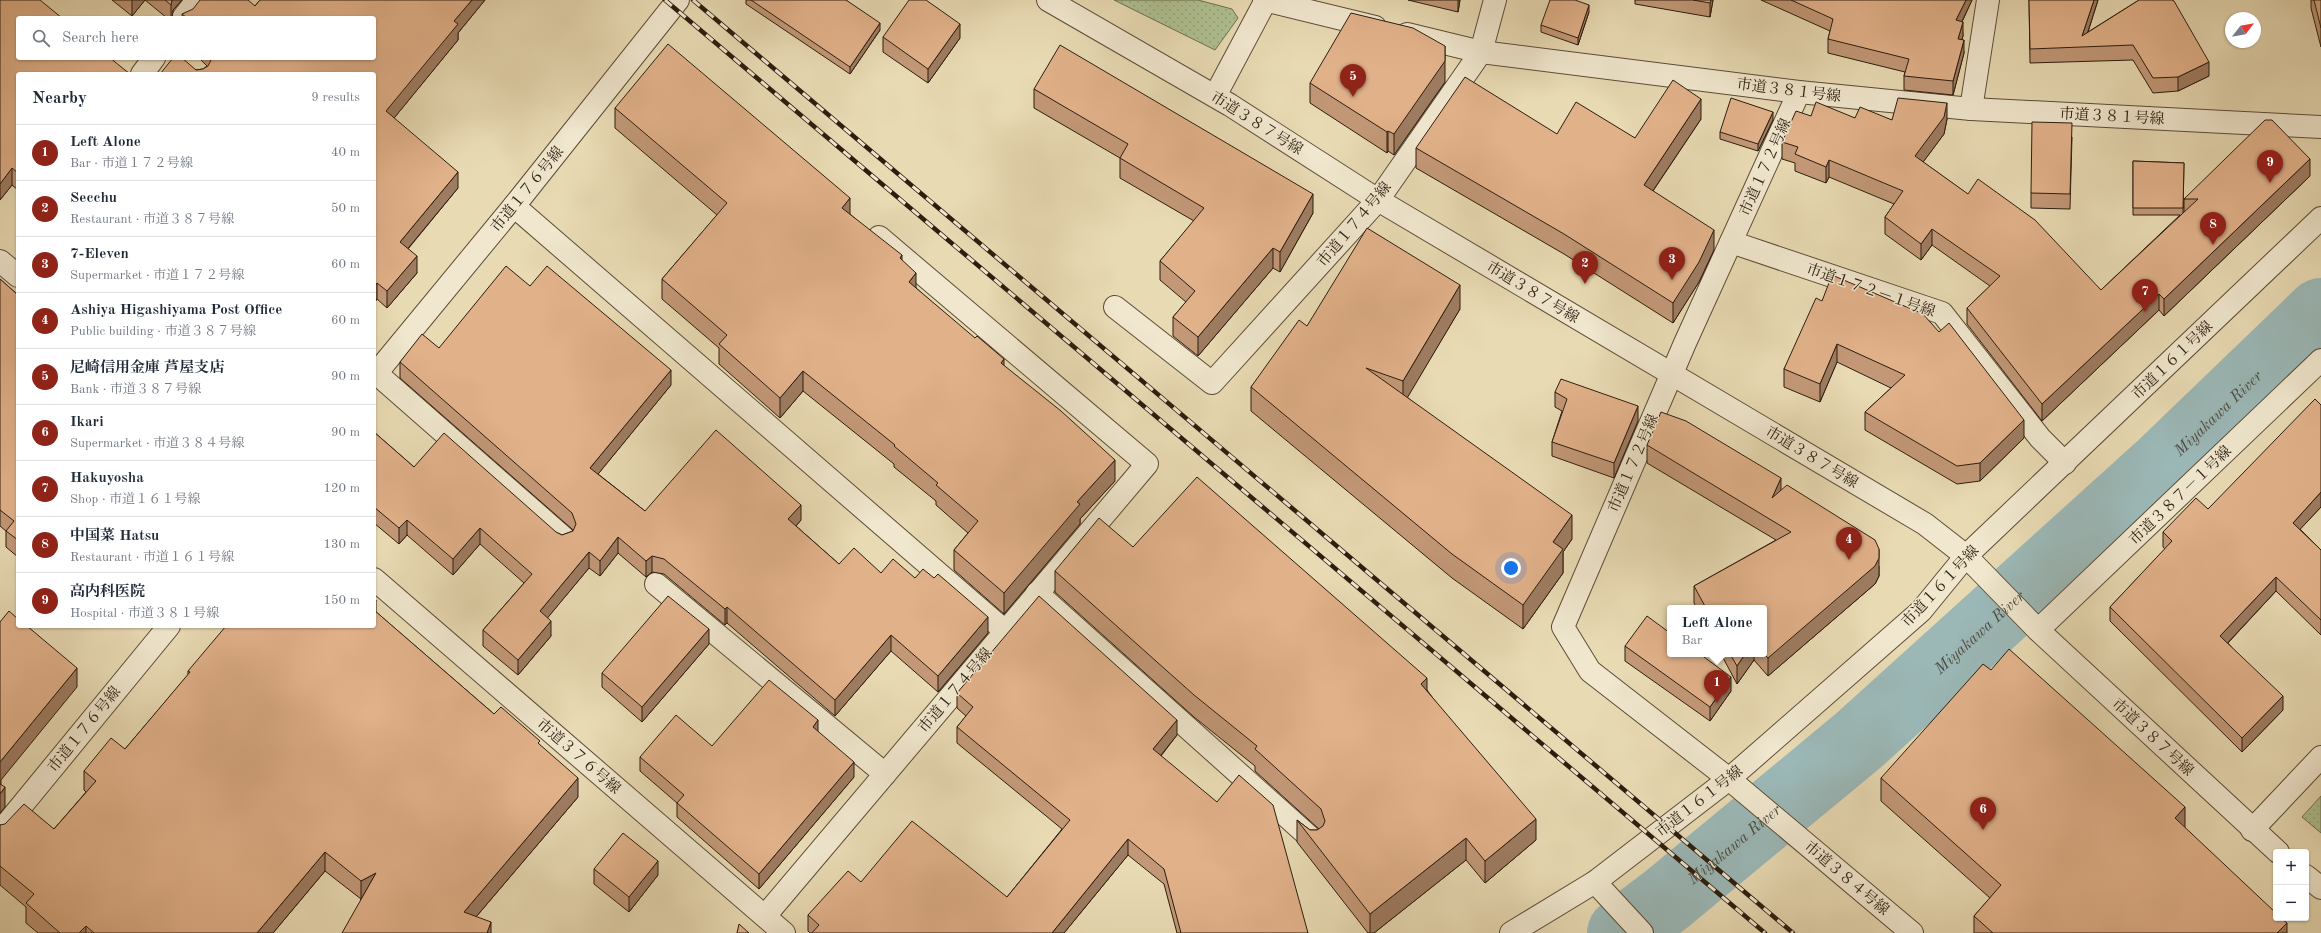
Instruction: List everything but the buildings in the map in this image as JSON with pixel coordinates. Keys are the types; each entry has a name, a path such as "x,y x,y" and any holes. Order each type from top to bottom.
{"street":[{"path":"185,16 197,0"},
{"name":"市道１７６号線","path":"376,373 514,206 678,0"},
{"name":"市道３８７号線","path":"1048,0 1215,96 1378,200 1925,524 1966,556 2033,625 2252,830 2274,849"},
{"path":"1215,96 1265,0"},
{"name":"市道３８１号線","path":"1265,0 1481,52 1799,92 1971,109 2321,127"},
{"name":"市道１７４号線","path":"1115,307 1212,384 1378,200 1481,52 1496,0"},
{"path":"1971,109 1988,0"},
{"path":"144,72 152,60"},
{"name":"市道１７２号線","path":"1729,779 1590,671 1564,627 1672,374 1799,92"},
{"path":"514,206 1005,631"},
{"name":"市道１６１号線","path":"1511,933 1595,882 1729,779 1921,611 1966,556 2321,218"},
{"name":"市道１７４号線","path":"765,916 1147,464 871,231"},
{"name":"市道１７２－１号線","path":"1731,242 1942,313 2040,438 2065,463"},
{"name":"市道３８７－１号線","path":"2033,625 2321,360"},
{"path":"376,375 564,538"},
{"name":"市道３７６号線","path":"376,581 784,933"},
{"path":"656,584 885,774"},
{"path":"1037,593 1313,840"},
{"name":"市道１７６号線","path":"0,832 167,628"},
{"path":"2252,830 2321,757"},
{"name":"市道３８４号線","path":"1729,779 1912,933"},
{"path":"2309,878 2321,888"},
{"path":"1595,882 1642,933"}],"green space":[{"path":"1114,0 1198,0 1232,9 1238,18 1215,50"},
{"path":"2321,796 2321,833 2302,817"}],"waterway":[{"name":"Miyakawa River","path":"1622,933 1667,899 1859,740 2162,466 2321,313"}],"railway":[{"path":"665,0 1765,933"},
{"path":"693,0 1793,933"}],"place":[{"name":"尼崎信用金庫 芦屋支店","path":"1353,97"},
{"name":"高内科医院","path":"2270,183"},
{"name":"中国菜 Hatsu","path":"2213,245"},
{"name":"7-Eleven","path":"1672,280"},
{"name":"Secchu","path":"1585,284"},
{"name":"Hakuyosha","path":"2145,312"},
{"name":"Ashiya Higashiyama Post Office","path":"1849,560"},
{"name":"Left Alone","path":"1717,703"},
{"name":"Ikari","path":"1983,830"}]}
